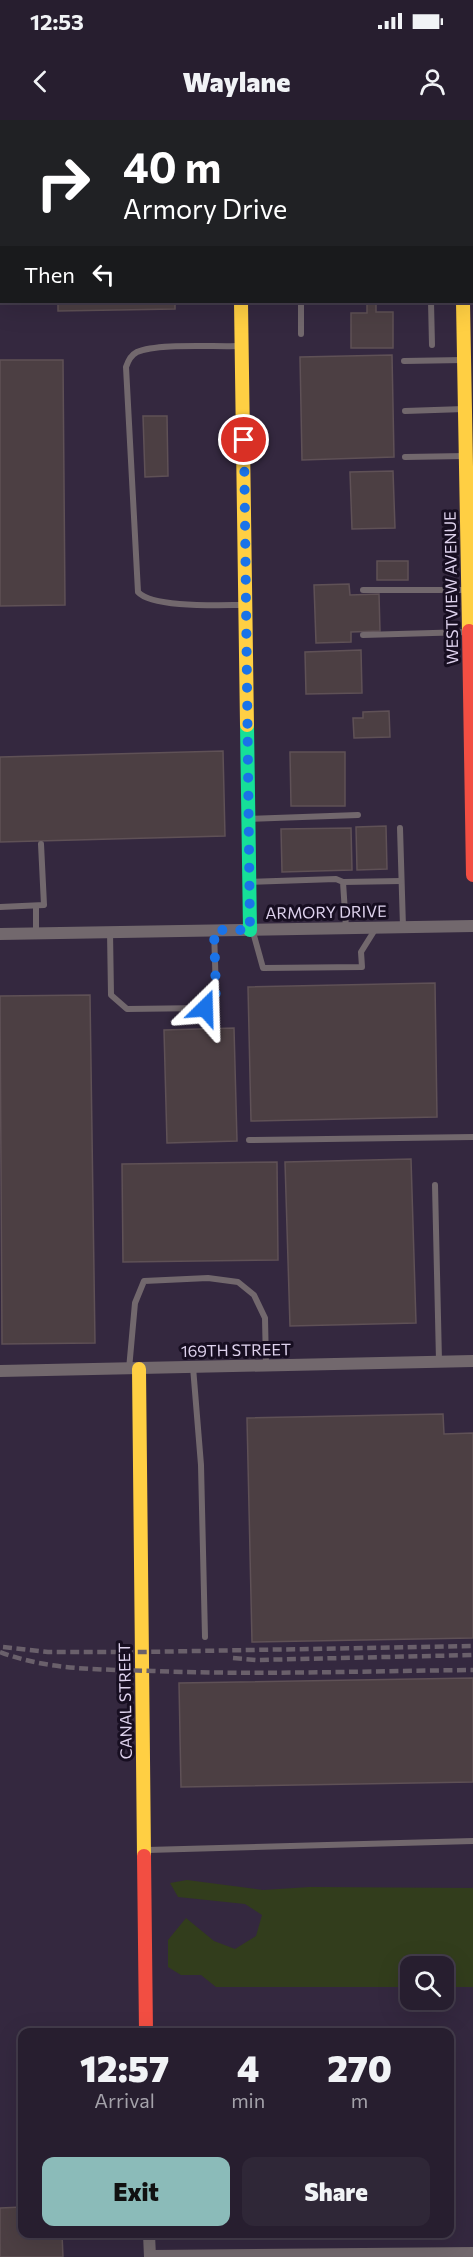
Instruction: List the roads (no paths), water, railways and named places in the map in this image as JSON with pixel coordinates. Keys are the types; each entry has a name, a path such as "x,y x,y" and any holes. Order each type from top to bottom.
{"street":[{"path":"241,303 251,930"},
{"name":"WESTVIEW AVENUE","path":"466,308 465,456 469,474 468,590 471,632 473,875"},
{"name":"ARMORY DRIVE","path":"0,934 473,926"},
{"name":"169TH STREET","path":"0,1371 473,1361"},
{"name":"CANAL STREET","path":"134,1369 146,2028"},
{"path":"149,2238 150,2257 470,2254"}],"lane":[{"path":"301,303 301,334"},
{"path":"431,303 432,345"},
{"path":"242,346 167,347 138,351 130,358 126,367 138,592 146,599 171,603 246,605"},
{"path":"404,361 464,360"},
{"path":"405,411 465,409"},
{"path":"405,457 465,456"},
{"path":"363,590 468,590"},
{"path":"363,635 471,632"},
{"path":"249,819 358,815"},
{"path":"400,828 403,928"},
{"path":"0,907 44,905 41,844"},
{"path":"250,882 336,879 343,882 402,881"},
{"path":"343,882 346,928"},
{"path":"36,906 36,933"},
{"path":"251,930 263,968 362,967 361,952 376,928"},
{"path":"110,932 111,995 127,1009 205,1008 216,993 214,930"},
{"path":"249,1140 473,1137"},
{"path":"435,1185 439,1362"},
{"path":"134,1369 135,1304 144,1281 208,1278 238,1282 254,1295 265,1318 267,1366"},
{"path":"193,1367 201,1465 205,1636"},
{"path":"144,1850 473,1841"}],"railway":[{"path":"3,1647 48,1652 141,1652 473,1646"},
{"path":"0,1652 38,1663 114,1670 273,1673 473,1670"},
{"path":"233,1658 256,1660 473,1655"}]}
